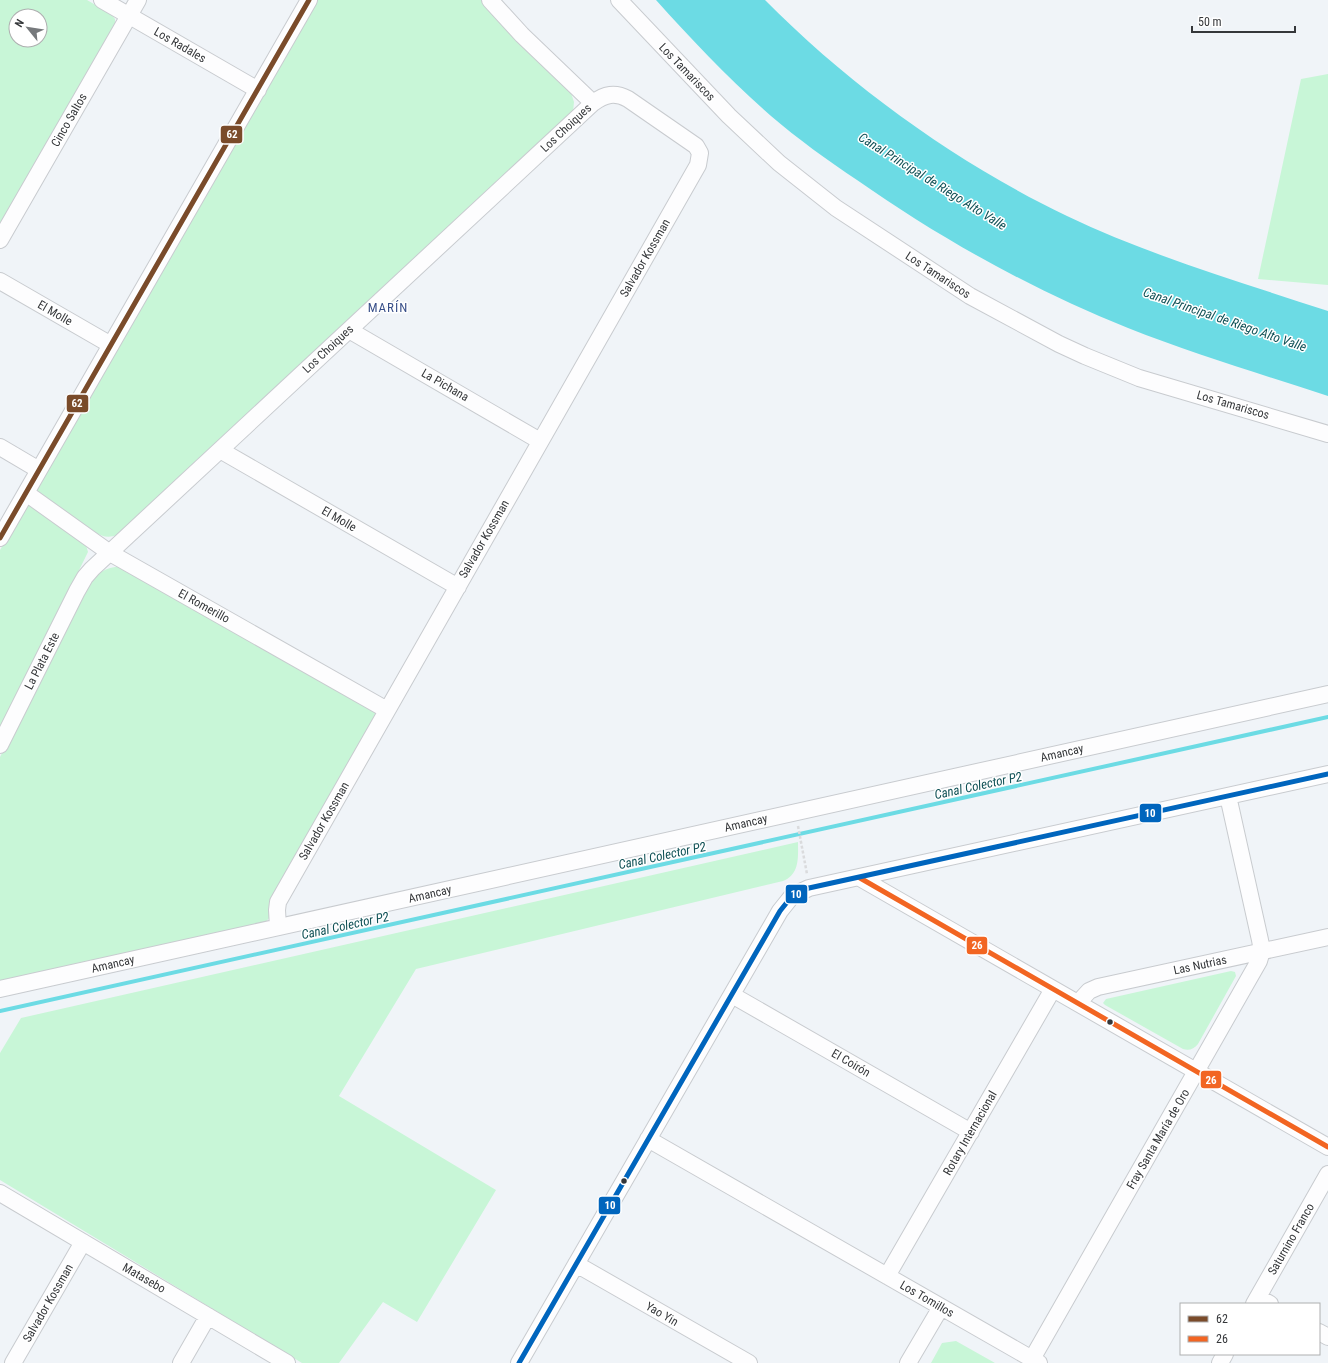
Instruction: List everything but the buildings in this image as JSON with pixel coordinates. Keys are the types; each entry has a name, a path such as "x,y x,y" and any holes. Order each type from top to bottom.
{"street":[{"name":"Los Radales","path":"102,0 258,90"},
{"name":"Cinco Saltos","path":"0,240 138,0"},
{"path":"0,538 309,0"},
{"path":"490,0 519,32 593,103"},
{"name":"Los Tamariscos","path":"618,0 729,116 779,163 836,208 964,293 1059,344 1126,372 1147,380 1328,434"},
{"name":"Los Choiques","path":"85,577 593,103 611,94 622,96 693,143 700,153"},
{"name":"Salvador Kossman","path":"278,927 278,902 698,165 700,153"},
{"name":"El Molle","path":"0,281 111,345"},
{"name":"La Pichana","path":"349,330 540,441"},
{"path":"0,447 39,470"},
{"name":"El Molle","path":"220,450 458,587"},
{"path":"0,523 26,493"},
{"name":"El Romerillo","path":"26,493 110,553 387,710"},
{"name":"La Plata Este","path":"0,745 85,577"},
{"name":"Amancay","path":"0,989 1328,694"},
{"path":"519,1363 780,911 792,896 810,888 1328,774"},
{"path":"1228,796 1262,951"},
{"path":"860,878 1328,1146"},
{"name":"Las Nutrias","path":"1078,1003 1089,991 1098,987 1328,937"},
{"name":"Fray Santa María de Oro","path":"1035,1361 1257,966 1262,951"},
{"name":"Rotary Internacional","path":"887,1276 1053,989"},
{"name":"El Coirón","path":"732,995 971,1132"},
{"name":"Los Tomillos","path":"648,1140 1035,1361"},
{"name":"Saturnino Franco","path":"1260,1302 1328,1174"},
{"name":"Matasebo","path":"0,1194 287,1363"},
{"name":"Salvador Kossman","path":"14,1363 83,1242"},
{"name":"Yao Yin","path":"576,1264 749,1363"},
{"path":"908,1363 941,1307"},
{"path":"180,1363 208,1316"}],"path":[{"path":"797,819 810,888"}],"green space":[{"path":"0,0 87,0 111,14 115,19 115,26 0,226"},
{"path":"317,0 486,0 571,93 574,102 573,112 117,535 108,537 100,535 35,490"},
{"path":"1328,74 1328,285 1258,279 1301,79"},
{"path":"28,502 86,545 88,552 0,730 0,550"},
{"path":"115,567 121,567 380,712 270,917 264,924 0,984 0,757 85,587 102,572"},
{"path":"798,842 798,859 795,870 789,878 783,881 416,969 339,1096 496,1190 417,1322 383,1302 339,1363 302,1363 0,1180 0,1053 21,1018"},
{"path":"1231,971 1235,972 1236,976 1198,1044 1189,1050 1183,1049 1103,1003 1106,999"},
{"path":"956,1341 995,1363 931,1363 942,1343"}],"water":[{"name":"Canal Principal de Riego Alto Valle","path":"656,0 765,0 798,32 869,93 946,147 1026,195 1067,216 1131,244 1196,268 1328,311 1328,396 1203,355 1128,328 1057,297 1023,280 988,262 921,223 813,149 781,125 697,45"}],"waterway":[{"name":"Canal Colector P2","path":"0,1011 1328,717"}],"transit line":[{"name":"62","path":"0,538 309,0"},
{"name":"10","path":"519,1363 780,911 792,896 809,888 1328,774"},
{"name":"26","path":"860,878 1328,1147"}],"district":[{"name":"MARÍN","path":"388,307"}]}
